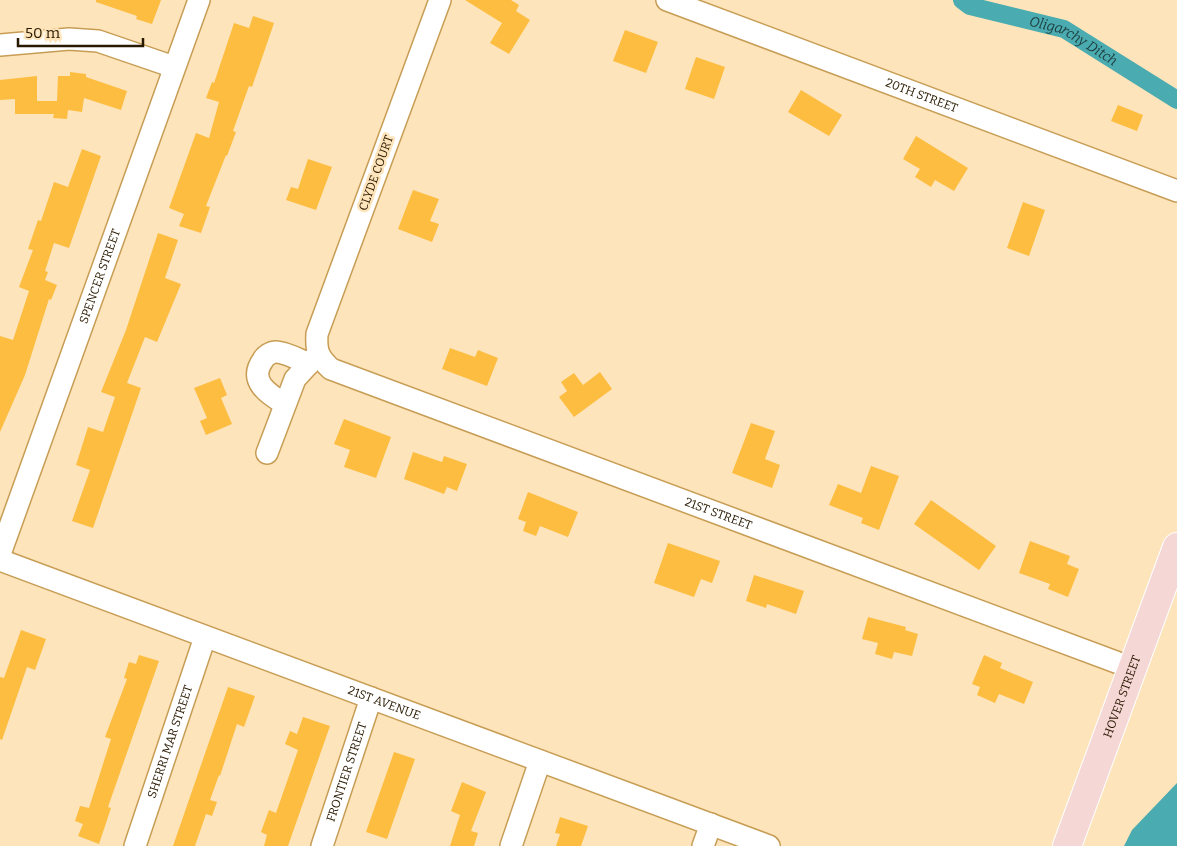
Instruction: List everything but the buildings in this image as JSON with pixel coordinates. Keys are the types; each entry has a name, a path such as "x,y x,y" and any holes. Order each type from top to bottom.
{"main road":[{"name":"HOVER STREET","path":"1067,846 1177,547"}],"street":[{"name":"SPENCER STREET","path":"0,554 199,0"},
{"name":"CLYDE COURT","path":"314,354 317,334 440,0"},
{"name":"20TH STREET","path":"667,0 1177,191"},
{"path":"0,45 69,39 98,41 174,67"},
{"path":"285,404 268,394 258,381 258,367 265,356 276,352 314,354"},
{"path":"267,453 295,379 314,354"},
{"name":"21ST STREET","path":"314,354 331,369 1132,668"},
{"name":"21ST AVENUE","path":"0,560 769,846"},
{"name":"SHERRI MAR STREET","path":"135,846 205,636"},
{"name":"FRONTIER STREET","path":"322,846 371,698"},
{"path":"511,846 540,761"},
{"path":"703,846 711,824"}],"water":[{"path":"1177,783 1177,846 1124,846 1132,830"}],"waterway":[{"name":"Oligarchy Ditch","path":"962,0 970,6 1064,29 1177,100"}]}
